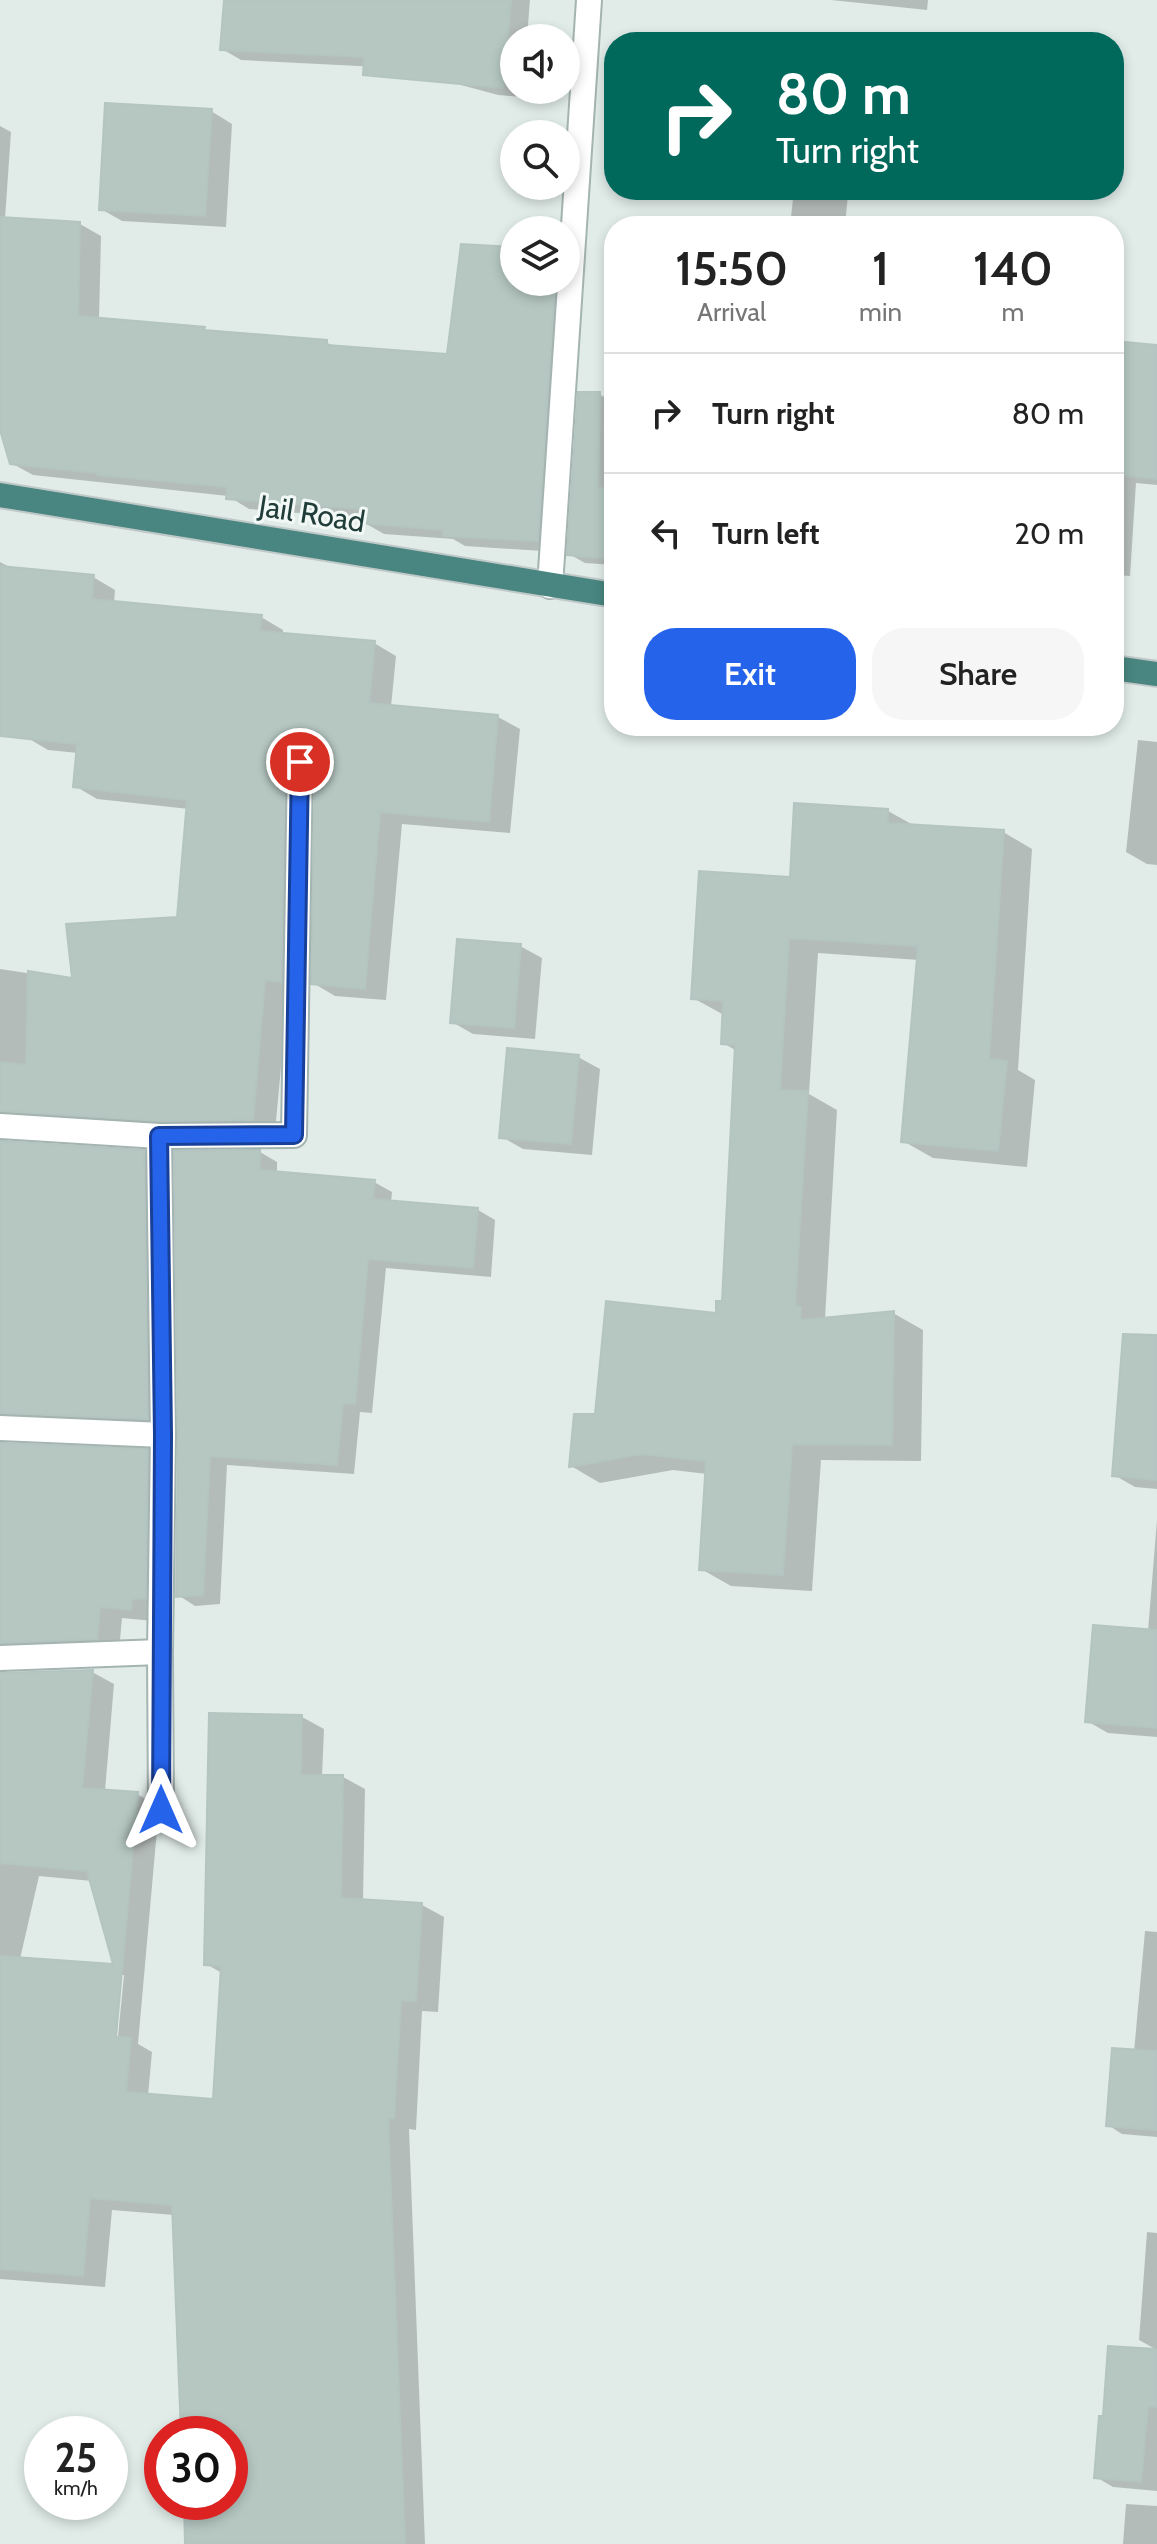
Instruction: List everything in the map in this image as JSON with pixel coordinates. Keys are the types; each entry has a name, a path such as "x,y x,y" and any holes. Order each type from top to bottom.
{"highway":[{"name":"Jail Road","path":"0,495 604,594"},
{"path":"1124,669 1157,674"}],"street":[{"path":"550,586 589,0"},
{"path":"0,1126 159,1136 294,1135 300,762"},
{"path":"159,1136 163,1435 161,1810"},
{"path":"0,1428 163,1435"},
{"path":"0,1658 160,1652"}],"building":[{"path":"224,0 511,0 509,24 500,24 500,88 363,75 364,57 220,50"},
{"path":"105,103 212,109 205,216 99,210"},
{"path":"0,217 80,222 78,316 327,340 327,345 447,354 461,244 500,246 500,296 554,296 538,541 443,536 443,530 361,523 362,509 226,499 227,487 10,464 0,430"},
{"path":"1124,342 1157,345 1157,479 1124,475"},
{"path":"578,392 600,392 598,488 604,488 604,558 567,555"},
{"path":"0,566 94,575 92,599 262,615 260,631 375,641 369,703 498,715 489,822 380,812 365,989 311,984 315,762 313,754 307,749 293,749 288,754 285,762 281,982 265,980 253,1120 159,1121 0,1111 0,1062 26,1065 28,971 72,978 66,924 177,917 187,800 73,787 77,744 0,736"},
{"path":"794,803 888,809 888,823 1004,830 989,1059 1007,1061 998,1151 901,1142 918,946 789,938 780,1090 808,1091 795,1306 801,1307 800,1320 894,1311 892,1445 792,1444 783,1575 699,1570 706,1461 642,1454 569,1467 574,1414 595,1414 606,1301 716,1313 716,1301 722,1301 735,1045 721,1044 723,1001 691,999 699,871 790,877"},
{"path":"457,939 521,944 514,1028 450,1023"},
{"path":"507,1048 579,1055 571,1144 499,1138"},
{"path":"0,1141 144,1150 148,1419 0,1413"},
{"path":"260,1150 260,1170 375,1180 373,1199 478,1208 473,1268 368,1259 355,1404 343,1403 337,1465 210,1456 203,1595 176,1597 178,1435 174,1151"},
{"path":"1123,1334 1157,1335 1157,1480 1112,1476"},
{"path":"0,1443 148,1449 146,1598 132,1599 131,1610 100,1607 97,1639 0,1643"},
{"path":"1093,1625 1157,1630 1157,1728 1085,1722"},
{"path":"93,1670 82,1788 138,1792 116,2037 131,2038 126,2092 213,2099 221,1966 204,1965 209,1713 302,1715 301,1775 343,1775 341,1898 422,1903 416,2001 401,2000 394,2118 388,2118 405,2544 185,2544 184,2520 248,2520 248,2416 180,2416 172,2205 90,2198 83,2276 0,2269 0,1956 113,1964 87,1871 0,1863 0,1673"},
{"path":"1112,2048 1157,2051 1157,2130 1106,2126"},
{"path":"1108,2346 1157,2349 1157,2407 1148,2406 1141,2482 1094,2478 1099,2416 1103,2416"}],"route":[{"path":"161,1810 163,1435 159,1136 294,1135 300,762"}]}
